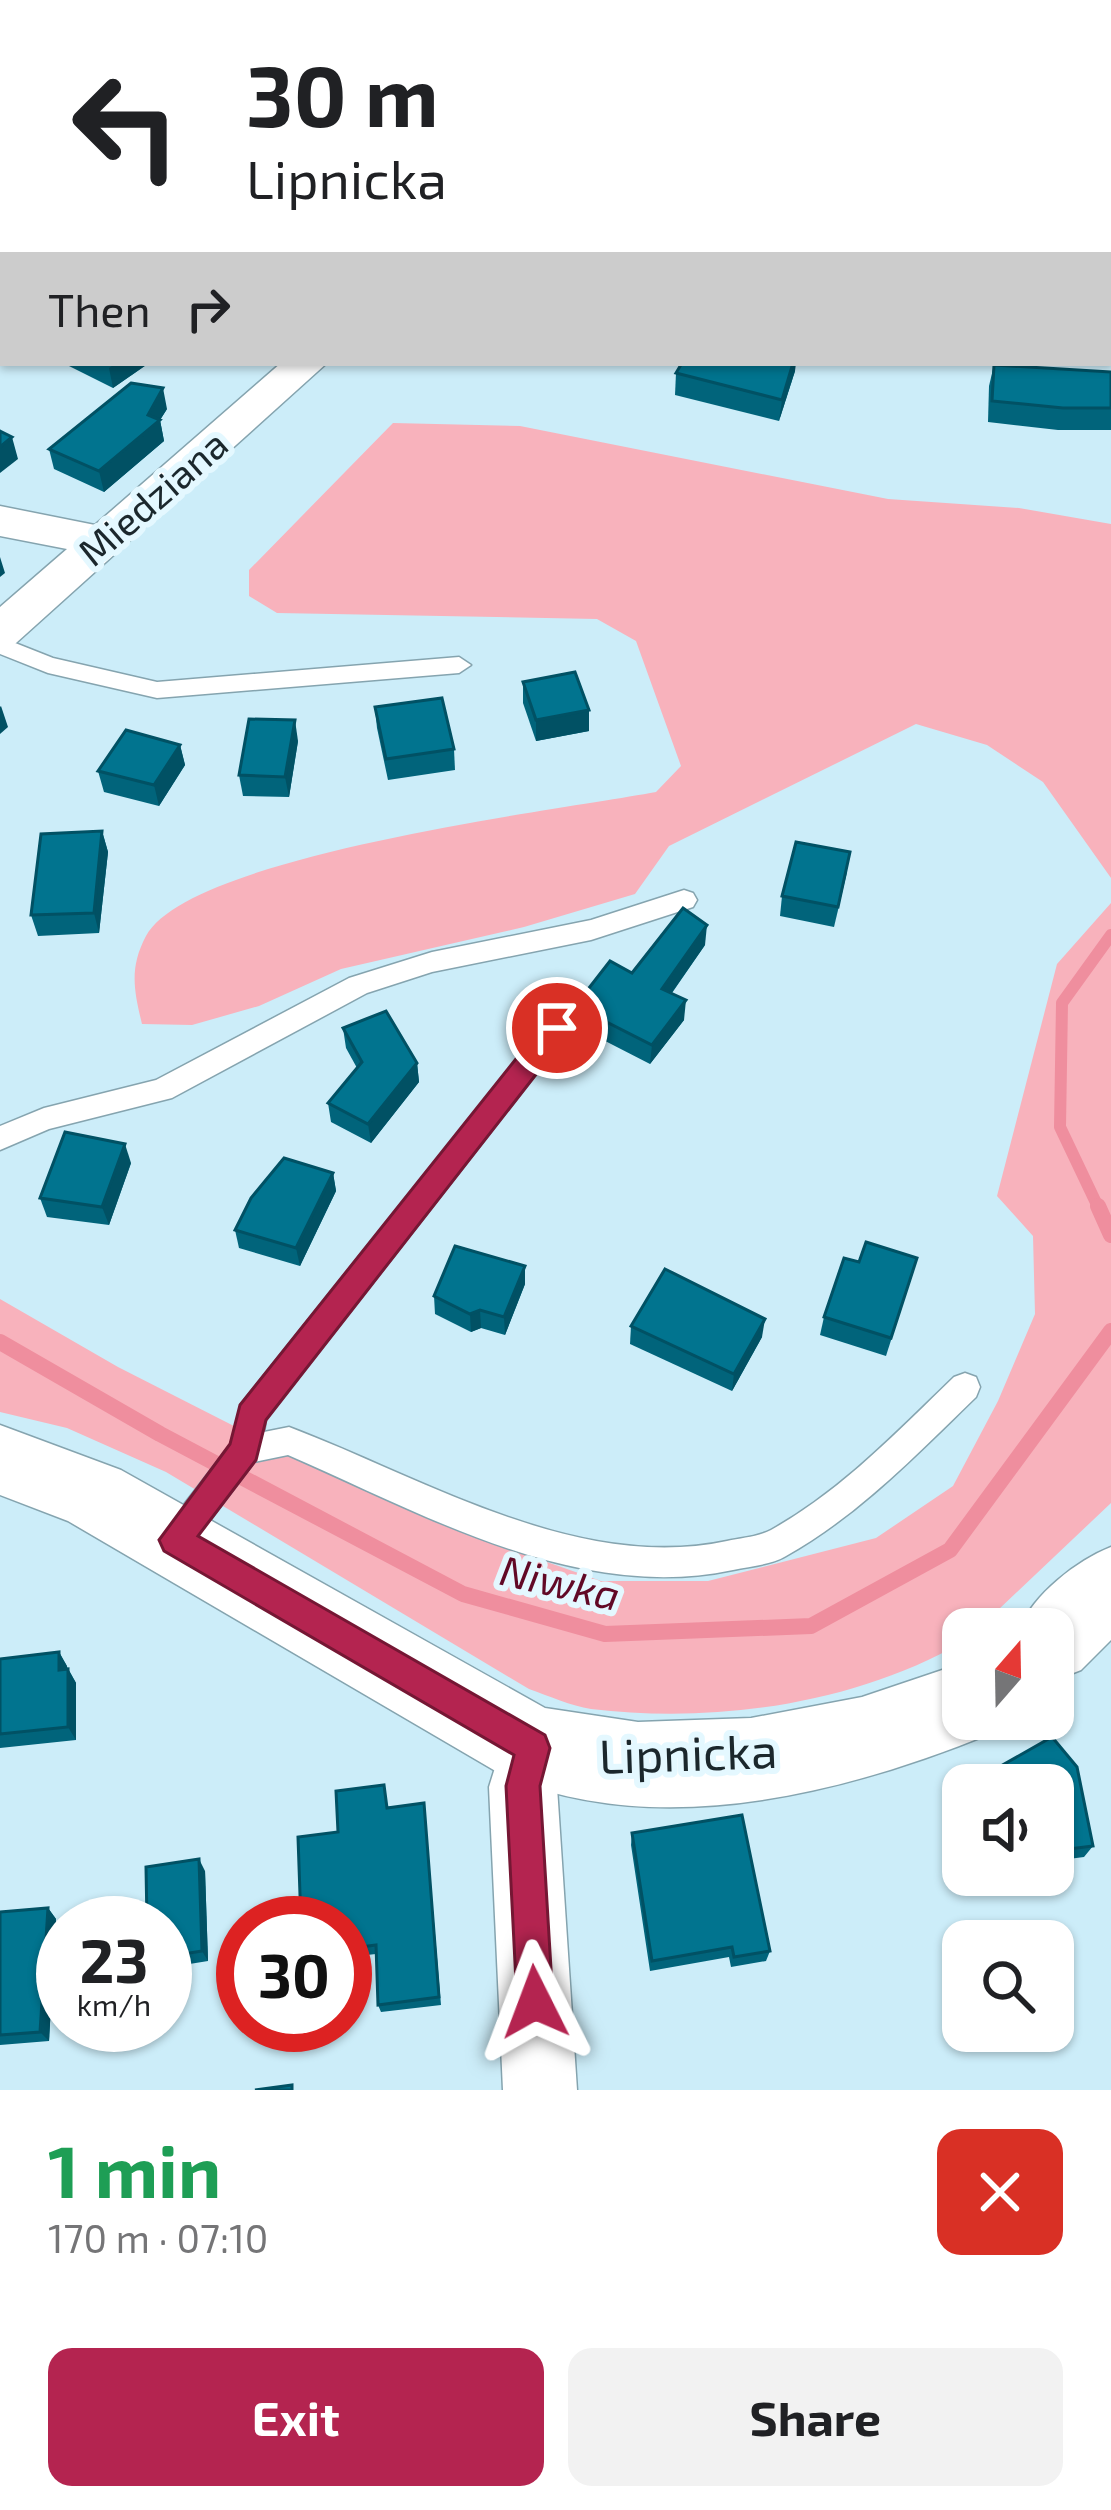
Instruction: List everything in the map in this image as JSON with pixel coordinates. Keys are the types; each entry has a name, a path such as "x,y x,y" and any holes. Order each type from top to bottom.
{"street":[{"name":"Miedziana","path":"0,632 303,366"},
{"path":"0,521 103,541"},
{"name":"Lipnicka","path":"0,1460 187,1526 533,1748 603,1763 717,1763 908,1729 942,1714"},
{"path":"1074,1621 1111,1585"},
{"path":"533,1748 523,1786 540,2090"}],"lane":[{"path":"0,645 47,665 157,690 459,665"},
{"path":"0,1138 44,1119 162,1090 358,985 432,962 591,930 684,900"},
{"path":"187,1526 245,1450 251,1414 557,1028"},
{"path":"245,1450 290,1441 500,1531 561,1550 690,1564 775,1546 861,1486 965,1388"}],"shaded area":[{"path":"393,423 520,426 888,499 1019,508 1111,524 1111,878 1043,782 987,745 916,724 669,846 635,894 524,927 341,969 259,1006 192,1025 142,1024 135,990 137,959 146,936 176,907 230,882 381,840 656,792 681,766 636,641 597,619 277,613 249,596 249,570"},
{"path":"1111,903 1111,1503 1000,1608 942,1608 942,1652 921,1663 830,1694 735,1711 638,1713 576,1706 529,1689 166,1472 67,1428 0,1412 0,1299 118,1367 297,1458 513,1550 601,1581 708,1581 876,1538 953,1486 998,1401 1035,1314 1033,1236 997,1196 1057,964"}],"building":[{"path":"680,366 792,366 782,400 676,373"},
{"path":"994,366 1111,372 1111,408 992,401"},
{"path":"131,383 163,388 148,415 160,420 99,471 49,449"},
{"path":"0,431 12,437 0,447"},
{"path":"575,672 589,710 536,720 523,682"},
{"path":"442,698 454,749 386,759 375,707"},
{"path":"249,719 295,720 285,777 239,775"},
{"path":"126,730 180,745 154,785 98,771"},
{"path":"102,831 94,913 31,915 41,834"},
{"path":"796,842 850,852 838,907 782,896"},
{"path":"683,908 707,925 662,989 686,1000 652,1045 575,1006 610,961 632,973"},
{"path":"386,1011 417,1063 368,1124 328,1103 362,1062 343,1028"},
{"path":"65,1132 125,1144 102,1207 40,1198"},
{"path":"284,1158 333,1173 296,1248 235,1230 251,1198"},
{"path":"866,1242 917,1258 891,1338 824,1317 844,1258 859,1262"},
{"path":"455,1246 525,1266 504,1317 480,1310 470,1314 434,1296"},
{"path":"665,1269 765,1319 734,1374 631,1326"},
{"path":"59,1652 59,1670 68,1669 68,1727 0,1734 0,1659"},
{"path":"1054,1740 1077,1767 1093,1846 1074,1848 1074,1764 1004,1764"},
{"path":"384,1785 387,1808 424,1803 439,1997 378,2005 372,1896 300,1896 298,1837 338,1832 336,1791"},
{"path":"742,1815 770,1951 734,1957 732,1947 652,1961 632,1833"},
{"path":"199,1859 202,1951 192,1953 192,1896 147,1896 146,1867"},
{"path":"36,1909 36,2032 0,2035 0,1912"},
{"path":"292,2085 292,2090 255,2090"}],"waterway":[{"name":"Niwka","path":"1099,1209 1060,1127 1062,1003 1111,935"},
{"name":"Niwka","path":"1098,1206 1111,1235"},
{"name":"Niwka","path":"0,1342 160,1434 463,1594 605,1634 811,1626 950,1550 1111,1331"}],"route":[{"path":"535,2002 523,1786 533,1748 176,1540 245,1450 251,1414 557,1028"}]}
